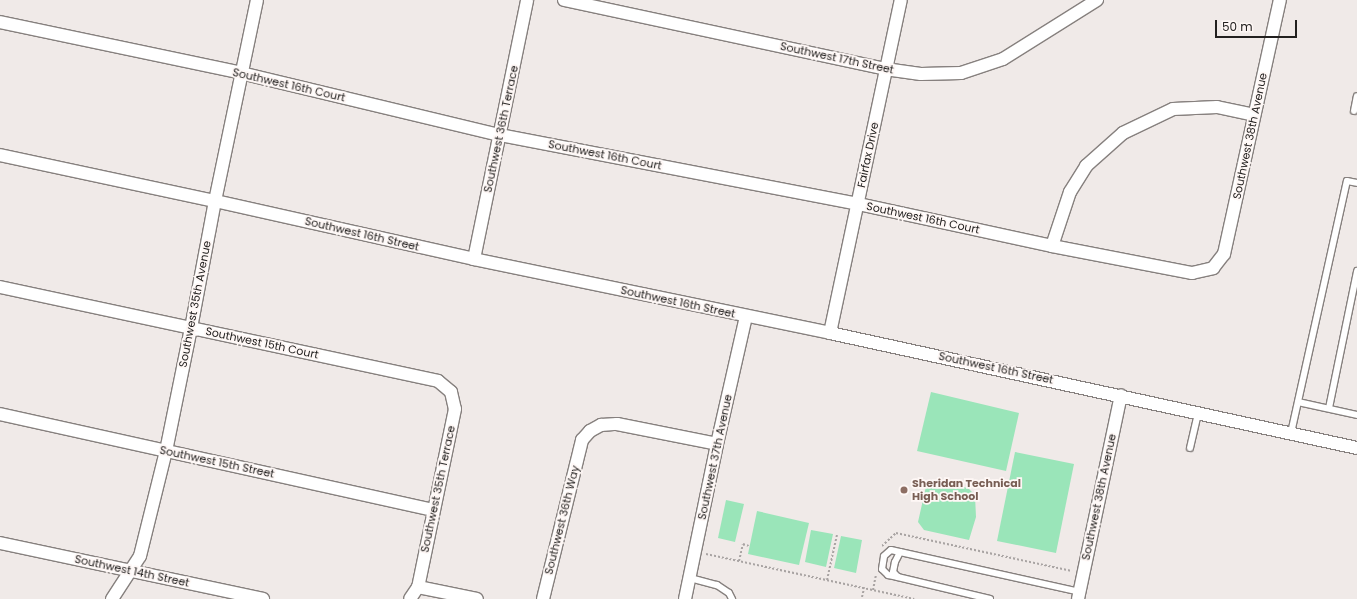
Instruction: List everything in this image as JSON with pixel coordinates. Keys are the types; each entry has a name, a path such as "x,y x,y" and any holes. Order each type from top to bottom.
{"street":[{"name":"Southwest 35th Avenue","path":"112,599 140,556 166,451 215,201 257,0"},
{"name":"Southwest 36th Terrace","path":"474,259 528,0"},
{"name":"Southwest 17th Street","path":"564,0 886,69 921,74 961,73 1003,59 1097,0"},
{"name":"Fairfax Drive","path":"830,333 901,0"},
{"name":"Southwest 38th Avenue","path":"1212,268 1224,254 1280,0"},
{"name":"Southwest 16th Court","path":"0,22 242,73 500,135 858,204 1052,246 1192,274 1212,268"},
{"path":"1052,246 1070,192 1086,166 1123,133 1173,109 1217,108 1254,114"},
{"name":"Southwest 16th Street","path":"0,155 474,259 1121,395 1357,448"},
{"name":"Southwest 15th Court","path":"0,287 438,381 451,392"},
{"name":"Southwest 37th Avenue","path":"685,599 717,444 746,316"},
{"name":"Southwest 35th Terrace","path":"418,587 455,409 451,392"},
{"name":"Southwest 38th Avenue","path":"1079,596 1121,395"},
{"name":"Southwest 15th Street","path":"0,414 434,510"},
{"name":"Southwest 36th Way","path":"543,599 582,440 590,431 609,424 717,444"},
{"name":"Southwest 14th Street","path":"0,543 263,599"},
{"path":"410,599 418,587 477,599"}],"lane":[{"path":"1354,111 1357,96"},
{"path":"1291,433 1347,181 1357,183"},
{"path":"1328,408 1357,271"},
{"path":"1298,402 1357,414"},
{"path":"1190,448 1198,412"},
{"path":"990,599 888,575 882,569 884,556 891,550 1079,596"},
{"path":"898,578 894,572 895,562 900,552"},
{"path":"690,578 717,586 729,593 732,599"}],"path":[{"path":"881,552 883,544 896,532 1084,573"},
{"path":"828,580 837,535"},
{"path":"739,561 743,544 749,546"},
{"path":"695,552 914,599"},
{"path":"873,590 878,567"},
{"path":"862,597 864,588"}],"green space":[{"path":"931,392 1019,413 1006,471 917,451"},
{"path":"1015,452 1074,464 1056,553 997,541"},
{"path":"927,482 930,484 943,482 957,484 969,489 975,495 976,517 969,540 924,530 918,522"},
{"path":"726,500 744,504 735,542 718,538"},
{"path":"757,511 809,523 799,565 748,554"},
{"path":"811,530 833,534 826,567 805,562"},
{"path":"841,536 862,540 856,573 834,568"}],"place":[{"name":"Sheridan Technical High School","path":"904,490"}]}
